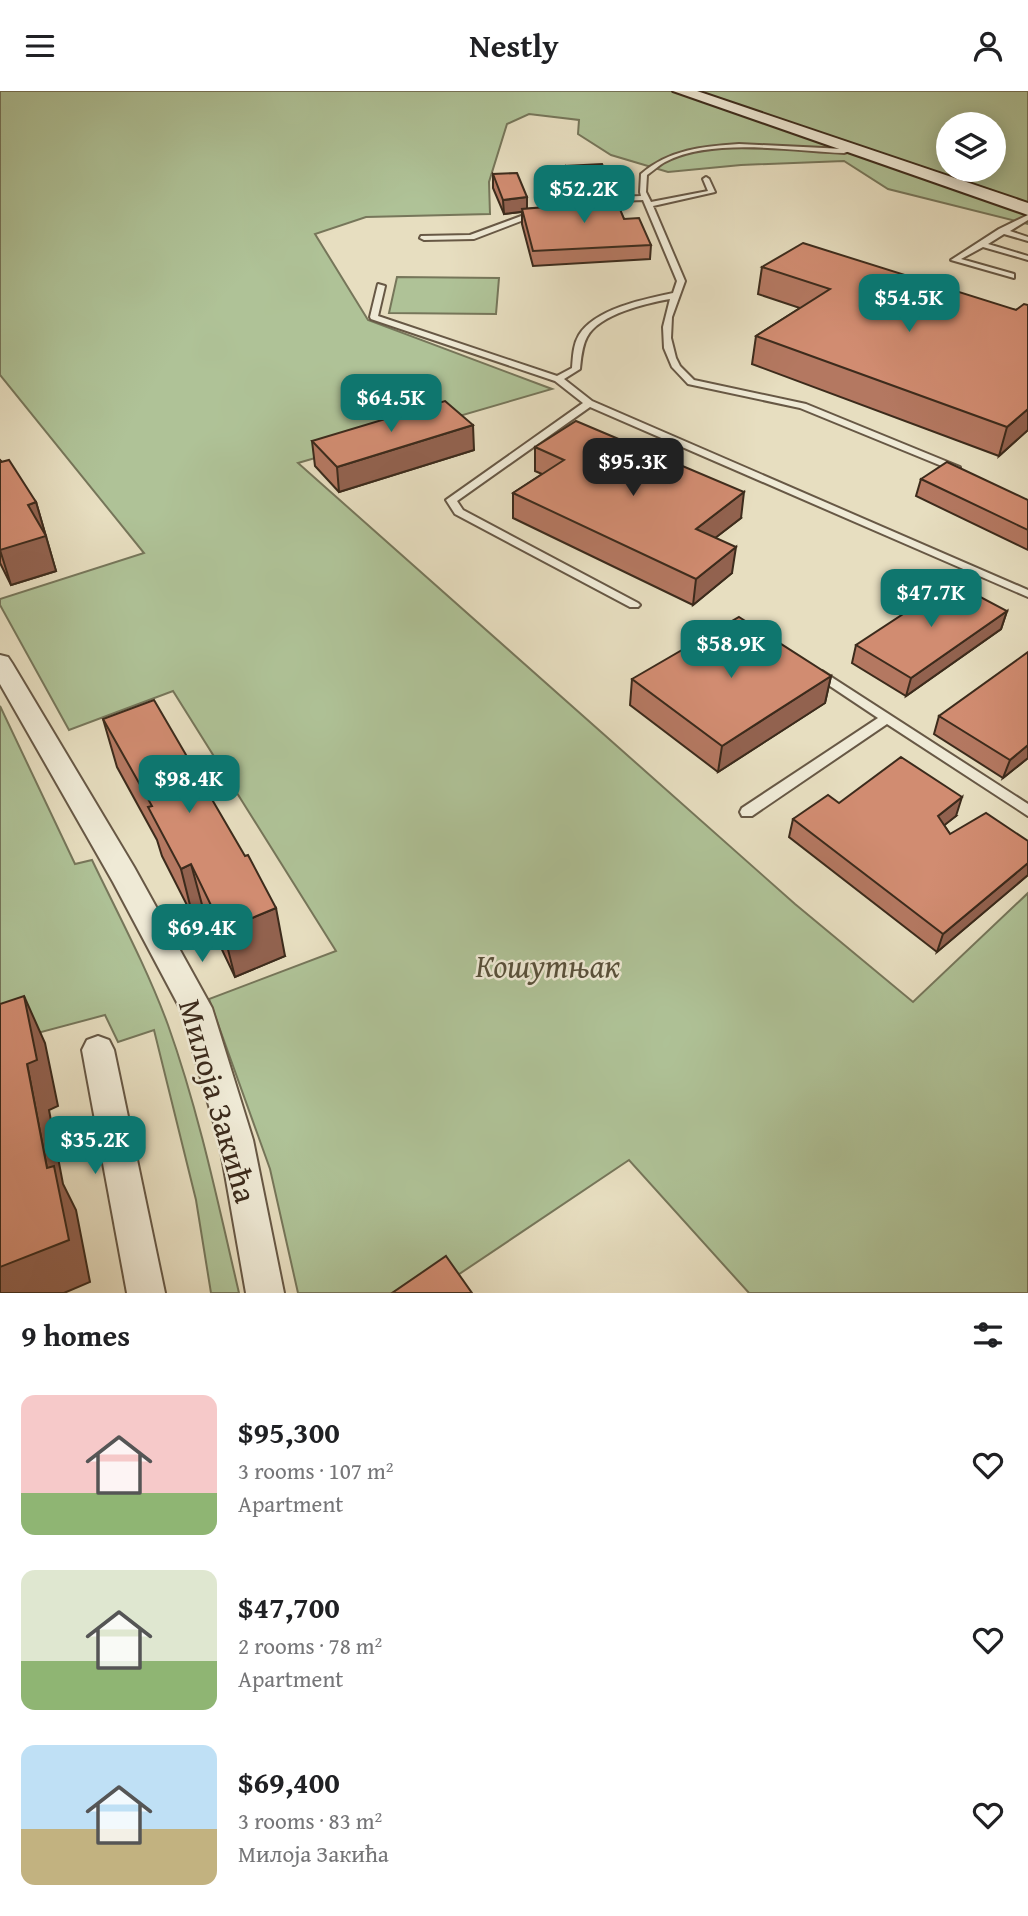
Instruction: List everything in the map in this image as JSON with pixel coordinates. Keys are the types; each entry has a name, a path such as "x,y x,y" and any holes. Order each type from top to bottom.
{"main road":[{"path":"681,91 1028,209"}],"street":[{"name":"Милоја Закића","path":"0,663 124,875 196,1008 236,1140 261,1259 265,1293"},
{"path":"98,1050 146,1293"}],"lane":[{"path":"852,149 844,151 740,147 693,151 658,163 644,174 642,185 657,231 679,274 680,287 667,325 669,353 678,371 691,382 803,406 973,476"},
{"path":"424,238 471,237 567,201 647,201 712,193 706,179"},
{"path":"1011,276 955,260 1028,217"},
{"path":"1002,231 1028,239"},
{"path":"981,244 1028,258"},
{"path":"381,286 374,312 374,317 380,320 558,379 589,403 1028,594"},
{"path":"558,379 571,375 576,369 582,339 589,328 634,306 676,295"},
{"path":"589,403 451,500 459,512 634,605"},
{"path":"822,675 1028,811"},
{"path":"747,812 886,719"}],"green space":[{"name":"Кошутњак","path":"0,91 1028,91 1028,224 888,189 844,161 741,165 668,172 611,155 578,134 579,120 529,114 507,124 489,182 490,214 366,217 315,234 368,320 552,389 298,463 795,904 913,1002 1028,893 1028,1293 749,1293 629,1160 431,1293 298,1293 270,1169 209,999 336,951 173,691 69,730 0,605 0,599 144,553 0,375"},
{"path":"397,277 499,278 496,314 389,313"},
{"path":"0,706 75,864 92,860 160,1004 199,1124 239,1293 211,1293 196,1200 154,1030 118,1042 105,1015 0,1043"}],"building":[{"path":"602,164 609,181 573,182 566,166"},
{"path":"517,173 527,197 503,200 493,174"},
{"path":"612,190 624,219 639,218 651,245 533,251 522,209 582,204 577,191"},
{"path":"803,243 1016,310 1024,304 1028,305 1028,409 1007,427 756,336 830,289 762,267"},
{"path":"445,401 473,425 337,467 312,441"},
{"path":"576,421 744,492 696,529 736,547 696,579 513,493 564,460 535,447"},
{"path":"0,460 9,460 36,502 28,505 46,536 0,550"},
{"path":"947,462 1028,500 1028,530 921,479"},
{"path":"952,582 1007,611 911,678 856,645"},
{"path":"739,617 831,676 722,746 632,679"},
{"path":"1028,652 1028,745 1010,760 939,716"},
{"path":"154,700 245,856 248,855 276,908 223,930 191,864 181,869 148,807 152,806 103,719"},
{"path":"901,757 962,797 938,816 950,834 986,813 1028,841 1028,863 943,934 793,819 828,795 839,803"},
{"path":"24,996 37,1060 27,1064 47,1168 54,1166 69,1240 0,1267 0,1004"},
{"path":"446,1256 472,1293 392,1293"}]}
